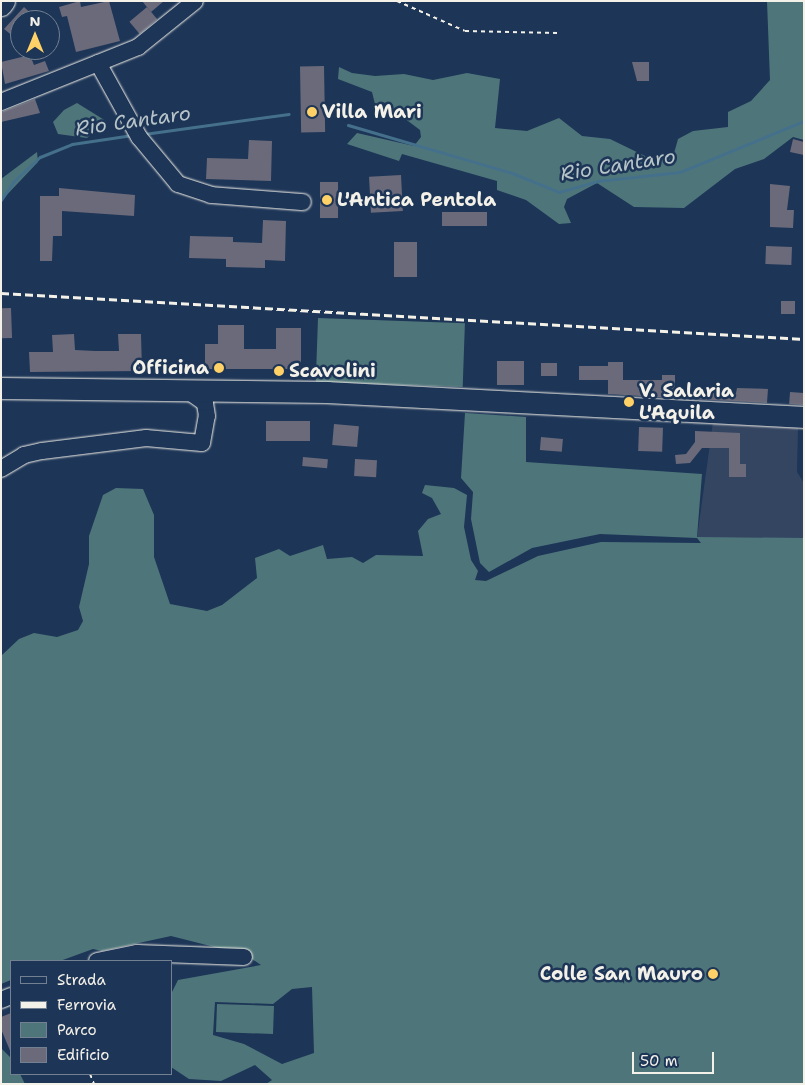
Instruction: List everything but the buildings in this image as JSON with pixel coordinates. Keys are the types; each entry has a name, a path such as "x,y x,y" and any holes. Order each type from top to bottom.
{"main road":[{"path":"1,4 4,1"},
{"path":"1,388 327,392 804,417"}],"street":[{"path":"1,102 138,47 195,1"},
{"path":"98,63 140,137 170,178 193,191 303,202"},
{"path":"1,469 24,455 42,451 146,438 202,443 207,416 205,403 185,389"},
{"path":"99,960 137,953 244,957"}],"path":[{"path":"397,1 465,30 558,33"}],"shaded area":[{"path":"713,422 798,427 797,472 804,483 804,538 697,538"}],"green space":[{"path":"767,1 804,1 804,140 793,137 764,159 735,169 684,208 634,207 597,183 567,199 564,207 571,223 559,224 526,200 497,190 497,181 402,154 399,161 347,144 357,133 414,146 421,137 420,130 400,115 376,108 372,92 338,79 339,67 352,73 375,76 404,74 433,80 467,73 500,79 495,128 527,131 559,118 582,136 610,139 645,156 673,157 678,139 693,131 728,127 728,112 751,101 770,80"},
{"path":"77,103 106,121 87,138 58,134 53,122 64,110"},
{"path":"37,152 38,162 1,201 1,179"},
{"path":"318,318 465,323 463,387 316,382"},
{"path":"465,413 526,417 526,462 702,474 697,537 804,538 804,1084 266,1084 272,1080 255,1065 221,1081 189,1079 172,1068 172,992 178,980 261,965 246,955 171,936 102,951 93,949 63,960 10,960 10,980 1,984 1,656 19,639 34,633 57,637 78,630 83,621 79,607 89,564 89,536 103,495 116,488 143,489 154,515 154,557 170,604 207,611 222,605 257,578 255,558 279,549 290,556 323,545 327,559 352,557 363,563 376,555 423,556 418,531 428,519 441,514 432,498 422,493 425,485 454,488 467,495 464,527 471,560 478,571 475,580 486,581 538,556 601,542 701,543 697,538 600,534 532,548 489,572 480,563 471,519 473,492 461,478","holes":["312,987 314,1053 282,1064 244,1044 213,1035 215,1002 273,1004 292,989"]},
{"path":"217,1004 274,1006 273,1034 216,1032"},
{"path":"1,1048 10,1057 10,1075 20,1075 25,1084 1,1084"}],"waterway":[{"name":"Rio Cantaro","path":"144,134 289,114"},
{"name":"Rio Cantaro","path":"348,125 512,173 559,192 598,181 680,172 804,121"},
{"name":"Rio Cantaro","path":"1,200 13,182 40,157 72,144 132,135"}],"railway":[{"path":"1,293 804,339"}],"place":[{"name":"Villa Mari","path":"312,112"},
{"name":"L'Antica Pentola","path":"327,200"},
{"name":"Officina","path":"219,368"},
{"name":"Scavolini","path":"279,371"},
{"name":"V. Salaria L'Aquila","path":"629,402"},
{"name":"Colle San Mauro","path":"713,974"}]}
